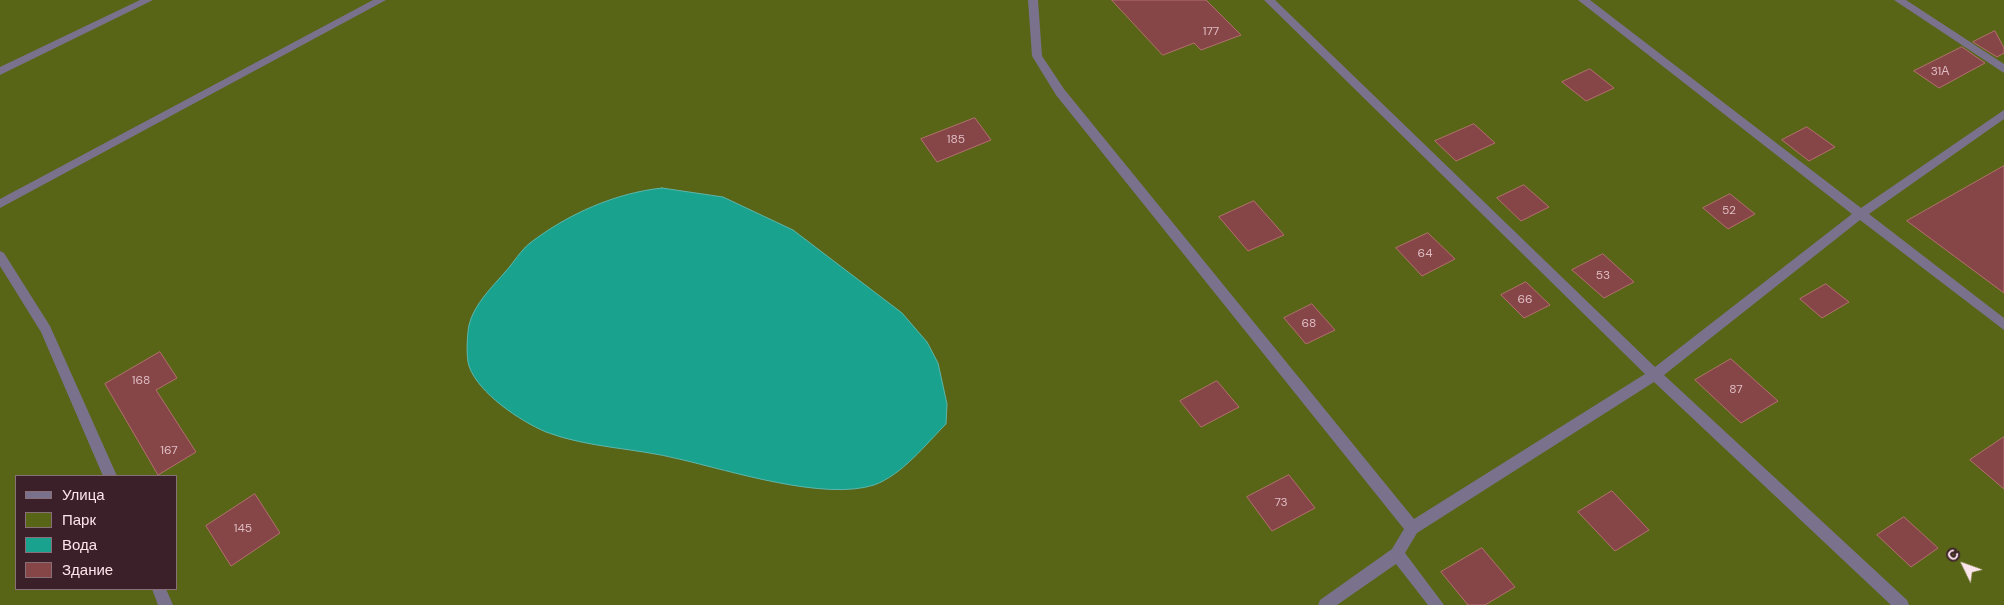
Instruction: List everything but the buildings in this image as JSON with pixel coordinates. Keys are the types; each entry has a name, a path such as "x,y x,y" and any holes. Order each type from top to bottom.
{"street":[{"path":"0,72 148,0"},
{"path":"0,204 381,0"},
{"path":"1034,0 1037,56 1060,92 1412,528"},
{"path":"1269,0 1655,375 1902,605"},
{"path":"1583,0 1859,215 2004,325"},
{"path":"1899,0 2004,69"},
{"path":"1325,605 1397,554 1412,528 1655,375 1859,215 2004,114"},
{"path":"0,256 46,330 110,475"},
{"path":"1397,554 1437,605"},
{"path":"159,590 166,605"}],"green space":[{"path":"0,0 2004,0 2004,605 0,605"}],"water":[{"path":"662,188 723,197 793,230 902,313 927,342 938,363 947,404 946,424 904,467 874,485 853,489 804,487 750,477 663,455 595,445 546,432 524,421 501,405 481,386 468,362 467,346 471,317 484,296 527,246 560,223 593,206 627,195"}]}
